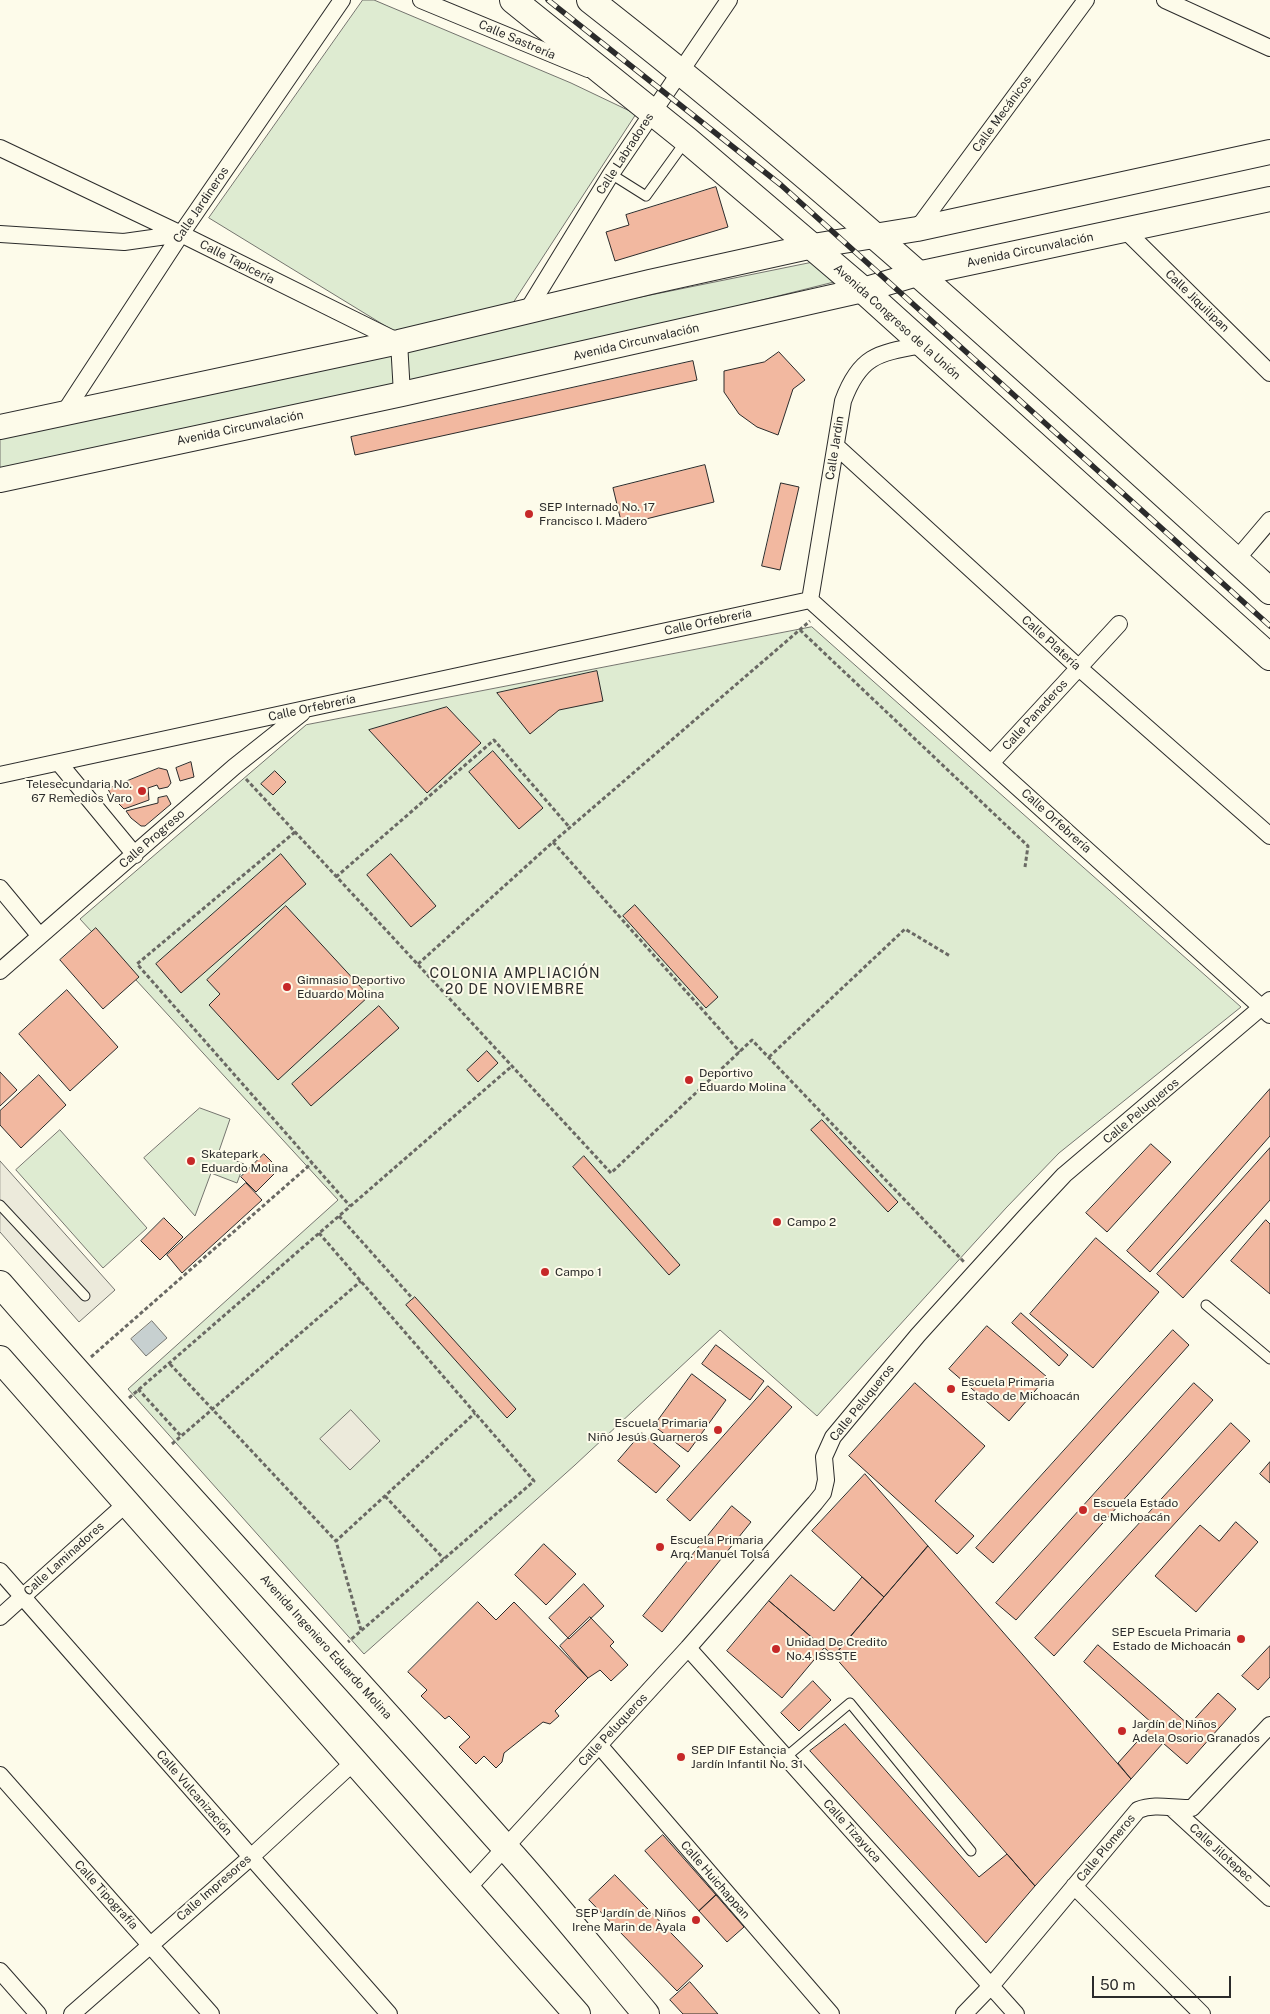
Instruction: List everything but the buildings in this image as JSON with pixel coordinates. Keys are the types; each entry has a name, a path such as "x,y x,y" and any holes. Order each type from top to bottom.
{"main road":[{"name":"Avenida Congreso de la Unión","path":"513,0 813,246 1270,657"},
{"path":"590,0 682,71 917,274 1270,591"},
{"path":"0,426 399,342 813,246 917,229 1270,152"},
{"name":"Avenida Circunvalación","path":"0,480 402,394 863,290 917,274 1270,199"},
{"name":"Avenida Ingeniero Eduardo Molina","path":"0,1284 155,1460 233,1543 506,1847 646,2014"},
{"path":"0,1359 128,1502 577,2014"}],"street":[{"name":"Calle Jardineros","path":"64,413 181,234 342,0"},
{"name":"Calle Sastrería","path":"421,0 612,80"},
{"name":"Calle Labradores","path":"527,311 612,174 729,0"},
{"name":"Calle Mecánicos","path":"917,229 1086,0"},
{"path":"1165,0 1270,48"},
{"name":"Calle Tapicería","path":"0,148 181,234 399,342"},
{"name":"Calle Jiquilipan","path":"1124,229 1270,373"},
{"path":"0,234 124,242 181,234"},
{"path":"399,342 402,394"},
{"name":"Calle Jardin","path":"810,600 843,401 851,379 865,362 886,351 923,345"},
{"name":"Calle Platería","path":"836,446 1078,667 1270,836"},
{"path":"1236,560 1270,520"},
{"name":"Calle Orfebrería","path":"0,775 810,600 1268,1008"},
{"name":"Calle Panaderos","path":"992,762 1119,624"},
{"name":"Calle Progreso","path":"0,971 39,935 135,855 234,767 306,710"},
{"path":"59,762 135,855"},
{"path":"0,888 39,935"},
{"name":"Calle Peluqueros","path":"468,1888 688,1648 824,1493 826,1480 824,1458 833,1437 974,1273 1064,1175 1268,1008"},
{"name":"Calle Laminadores","path":"0,1617 128,1502"},
{"name":"Calle Vulcanización","path":"0,1572 389,2014"},
{"name":"Calle Tizayuca","path":"688,1648 1016,2014"},
{"name":"Calle Plomeros","path":"964,2014 991,1986 1138,1810 1150,1805 1172,1809 1192,1808 1270,1725"},
{"name":"Calle Huichappan","path":"599,1745 831,2014"},
{"name":"Calle Impresores","path":"72,2014 251,1857 355,1761"},
{"name":"Calle Tipografía","path":"0,1775 211,2014"},
{"name":"Calle Jilotepec","path":"1172,1809 1270,1898"},
{"path":"1074,1886 1202,2014"},
{"path":"0,1971 38,2014"}],"lane":[{"path":"612,174 646,196 686,140"},
{"path":"0,1205 86,1296"},
{"path":"1206,1305 1270,1359"},
{"path":"786,1757 850,1703 971,1851"}],"path":[{"path":"418,964 553,842 823,611"},
{"path":"800,630 1028,846 1025,867"},
{"path":"336,877 494,740 570,828"},
{"path":"234,767 611,1172 752,1040 974,1273"},
{"path":"295,832 137,964 350,1206"},
{"path":"553,842 740,1052"},
{"path":"769,1058 905,929 950,956"},
{"path":"112,1412 170,1364 512,1066"},
{"path":"76,1371 312,1162"},
{"path":"338,1216 413,1299"},
{"path":"319,1233 534,1481 332,1655"},
{"path":"155,1460 360,1281"},
{"path":"170,1364 336,1541 361,1630"},
{"path":"138,1389 181,1436"},
{"path":"336,1541 475,1413"},
{"path":"385,1496 444,1559"}],"green space":[{"path":"363,0 374,0 571,83 636,114 498,326 813,262 834,282 594,342 0,472 0,436 410,341 209,218"},
{"name":"Deportivo Eduardo Molina","path":"812,627 1241,1007 1059,1153 1006,1208 817,1416 720,1330 575,1465 364,1654 128,1389 338,1200 80,919 306,725"},
{"name":"Skatepark Eduardo Molina","path":"200,1108 230,1119 218,1154 244,1164 237,1183 211,1173 195,1216 144,1158"},
{"path":"60,1130 147,1228 103,1268 16,1170"}],"shaded area":[{"path":"0,1161 115,1290 79,1322 0,1232"},
{"path":"152,1321 167,1338 146,1356 131,1339"},
{"path":"351,1410 380,1441 350,1470 320,1439"}],"railway":[{"path":"548,0 781,185 1270,626"}],"place":[{"name":"SEP Internado No. 17 Francisco I. Madero","path":"529,514"},
{"name":"Telesecundaria No. 67 Remedios Varo","path":"142,791"},
{"name":"Gimnasio Deportivo Eduardo Molina","path":"287,987"},
{"name":"Deportivo Eduardo Molina","path":"689,1080"},
{"name":"Skatepark Eduardo Molina","path":"191,1161"},
{"name":"Campo 2","path":"777,1222"},
{"name":"Campo 1","path":"545,1272"},
{"name":"Escuela Primaria Estado de Michoacán","path":"951,1389"},
{"name":"Escuela Primaria Niño Jesús Guarneros","path":"718,1430"},
{"name":"Escuela Estado de Michoacán","path":"1083,1510"},
{"name":"Escuela Primaria Arq. Manuel Tolsá","path":"660,1547"},
{"name":"SEP Escuela Primaria Estado de Michoacán","path":"1241,1639"},
{"name":"Unidad De Credito No.4 ISSSTE","path":"776,1649"},
{"name":"Jardín de Niños Adela Osorio Granados","path":"1122,1731"},
{"name":"SEP DIF Estancia Jardín Infantil No. 31","path":"681,1757"},
{"name":"SEP Jardín de Niños Irene Marin de Ayala","path":"696,1920"}],"district":[{"name":"COLONIA AMPLIACIÓN 20 DE NOVIEMBRE","path":"515,982"}]}
